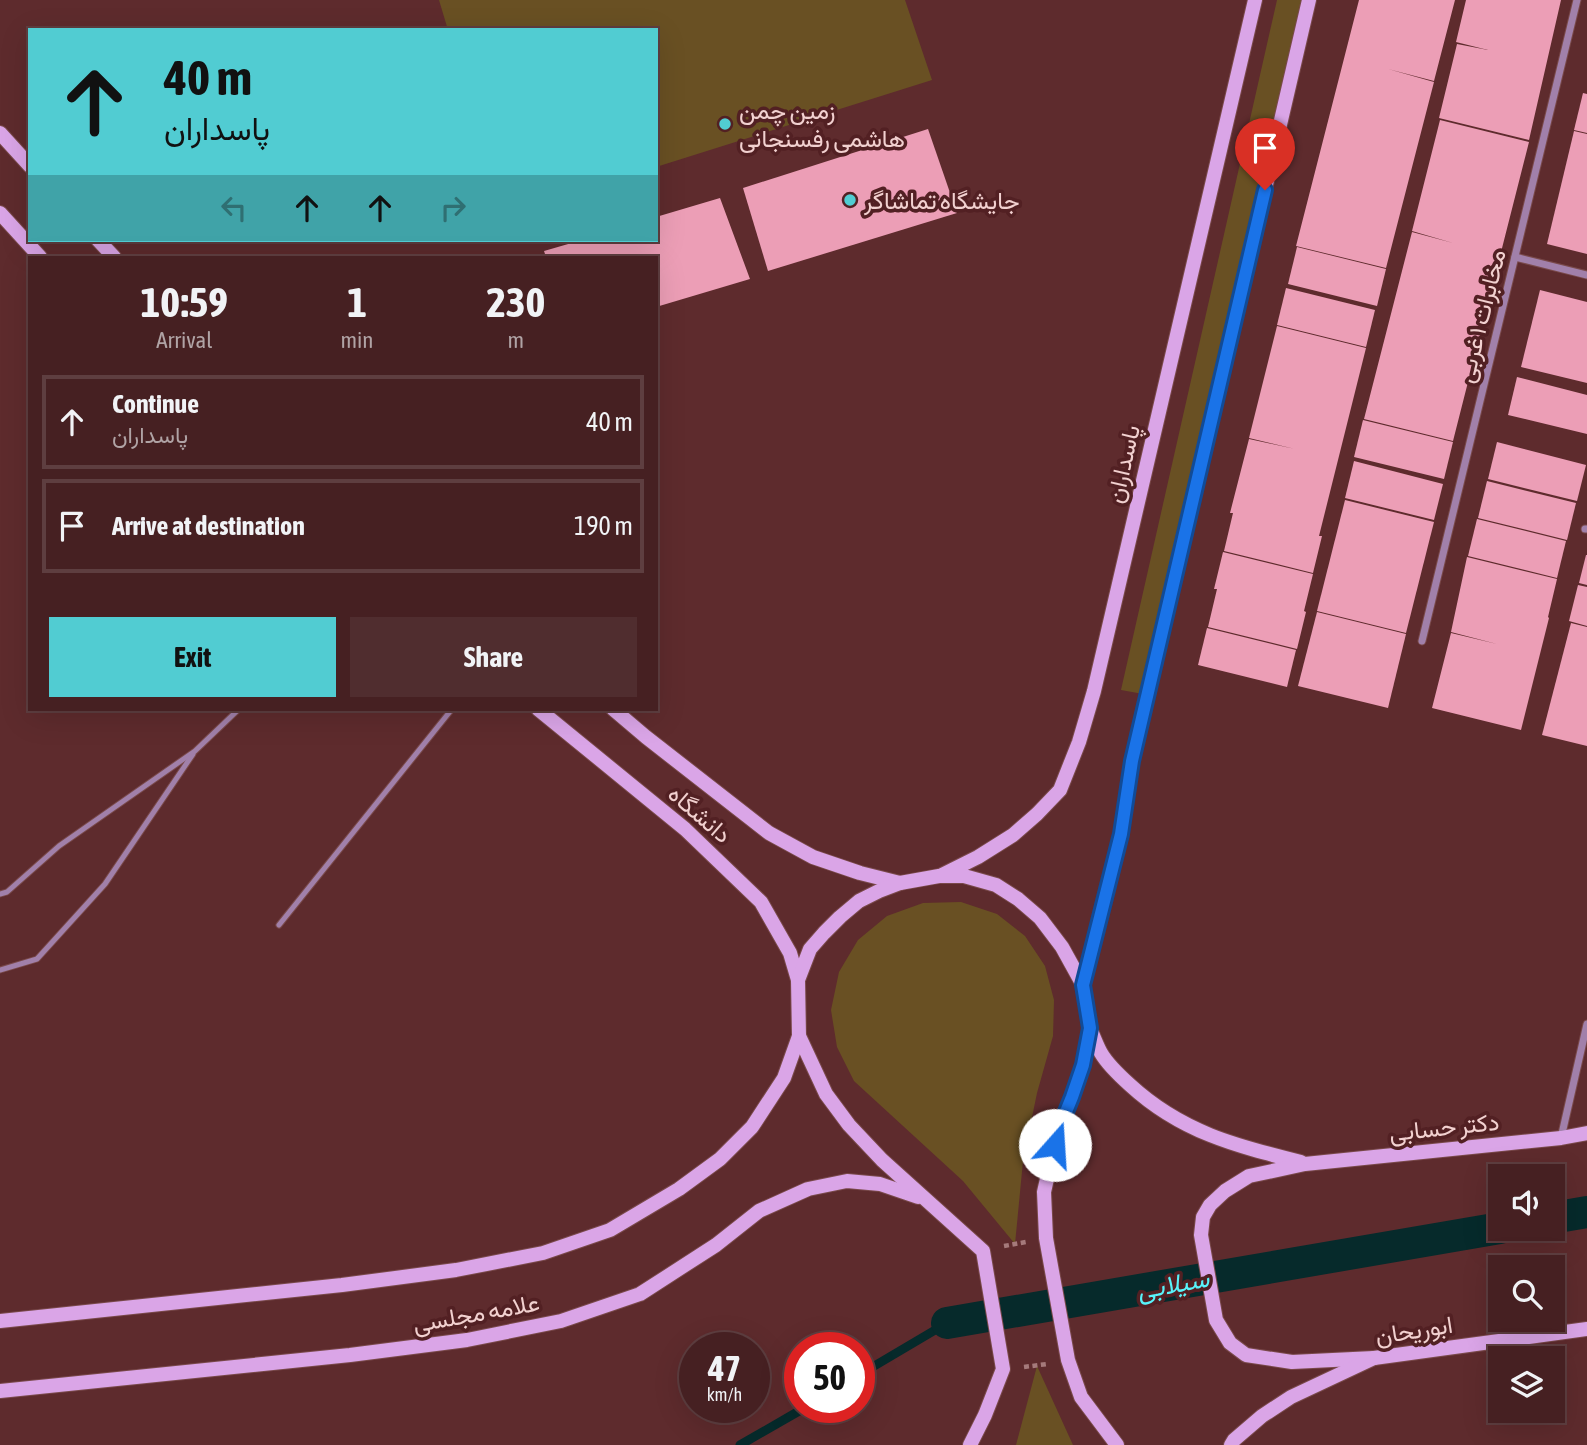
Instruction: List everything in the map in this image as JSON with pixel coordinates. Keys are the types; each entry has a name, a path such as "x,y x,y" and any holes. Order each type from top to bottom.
{"main road":[{"name":"پاسداران","path":"939,876 978,857 1013,835 1037,814 1060,790 1079,742 1094,691 1255,0"},
{"path":"1083,985 1121,834 1132,761 1309,0"},
{"path":"0,133 28,164"},
{"path":"0,213 39,256"},
{"path":"100,242 113,256"},
{"name":"دانشگاه","path":"540,711 685,829 761,902 790,953 797,980"},
{"name":"دانشگاه","path":"615,711 769,833 813,857 900,883"},
{"path":"970,1445 1003,1369 983,1251 882,1160 849,1125 826,1094 799,1036 797,980 810,949 859,901 900,883 939,876 964,876 996,886 1018,899 1040,918 1062,947 1083,985 1090,1028 1102,1054 1149,1103 1182,1123 1240,1147 1305,1164"},
{"path":"1090,1028 1083,1065 1059,1129 1044,1192 1046,1238 1068,1360 1081,1397 1117,1445"},
{"name":"علامه مجلسی","path":"0,1321 342,1285 456,1270 543,1253 610,1230 679,1189 720,1159 752,1127 784,1078 799,1036"},
{"name":"دکتر حسابی","path":"1305,1164 1561,1138 1587,1133"},
{"path":"1305,1164 1249,1176 1224,1191 1203,1217 1202,1235 1216,1321 1230,1343 1246,1355 1292,1362 1374,1358"},
{"name":"علامه مجلسی","path":"0,1391 350,1355 467,1340 561,1321 640,1294 716,1245 759,1211 808,1189 847,1181 880,1184 924,1199"},
{"name":"ابوریحان","path":"1231,1445 1262,1416 1291,1397 1374,1358 1587,1329"}],"street":[{"name":"مخابرات ۱ غربی","path":"1422,640 1577,0"},
{"path":"1515,257 1587,275"},
{"path":"1561,1138 1587,1024"}],"lane":[{"path":"0,894 7,892 59,846 195,751 237,711"},
{"path":"279,925 450,711"},
{"path":"0,970 37,959 105,884 195,751"}],"path":[{"path":"983,1251 1046,1238"},
{"path":"1003,1369 1068,1360"}],"shaded area":[{"name":"زمین چمن هاشمی رفسنجانی","path":"439,0 905,0 932,80 658,166 658,28 447,28"},
{"path":"1277,0 1302,0 1143,694 1121,690"},
{"path":"961,902 997,914 1025,936 1045,966 1054,1000 1053,1036 1037,1093 1023,1161 1015,1244 963,1181 854,1081 837,1047 831,1010 839,972 858,940 887,916 923,903"},
{"path":"1037,1366 1073,1445 1016,1445"}],"building":[{"path":"1359,0 1455,0 1434,81 1388,69 1434,82 1386,268 1296,246"},
{"path":"1466,0 1561,0 1529,140 1439,118 1457,44 1488,50 1456,42"},
{"path":"1583,93 1587,94 1587,133 1574,130"},
{"path":"1440,120 1529,142 1453,441 1364,419 1412,232 1453,243 1412,231"},
{"name":"جایشگاه تماشاگر","path":"928,129 957,213 768,271 743,188"},
{"path":"1574,131 1587,134 1587,254 1547,244"},
{"path":"720,198 750,279 658,306 658,256 546,256 544,251 575,242 658,242 658,216"},
{"path":"1297,247 1386,269 1377,306 1288,284"},
{"path":"1286,288 1375,310 1366,347 1277,325"},
{"path":"1540,290 1587,302 1587,383 1521,367"},
{"path":"1277,326 1366,348 1319,536 1322,536 1313,573 1224,551 1233,513 1230,513 1249,439 1295,449 1249,438"},
{"path":"1517,377 1587,395 1587,434 1508,415"},
{"path":"1363,420 1453,442 1444,479 1354,457"},
{"path":"1497,442 1586,465 1577,501 1488,479"},
{"path":"1354,461 1443,484 1434,520 1345,498"},
{"path":"1487,481 1576,503 1567,540 1478,518"},
{"path":"1345,500 1434,522 1406,633 1317,611"},
{"path":"1477,519 1566,541 1557,578 1468,556"},
{"path":"1223,552 1313,574 1297,649 1208,627"},
{"path":"1587,555 1587,585 1579,583"},
{"path":"1467,557 1557,579 1521,730 1432,708 1451,633 1497,644 1451,632"},
{"path":"1578,585 1587,587 1587,626 1569,621"},
{"path":"1317,612 1406,634 1388,708 1298,686"},
{"path":"1571,623 1587,627 1587,746 1542,735"},
{"path":"1207,628 1296,650 1287,687 1198,665"}],"waterway":[{"name":"سیلابی","path":"1565,1216 1587,1212"},
{"name":"سیلابی","path":"947,1323 1488,1230"},
{"name":"سیلابی","path":"875,1366 947,1323"},
{"name":"سیلابی","path":"740,1445 784,1420"}],"place":[{"name":"زمین چمن هاشمی رفسنجانی","path":"725,124"},
{"name":"جایشگاه تماشاگر","path":"850,200"}],"route":[{"path":"1055,1145 1083,1065 1090,1028 1083,985 1121,834 1132,761 1265,190"}]}
